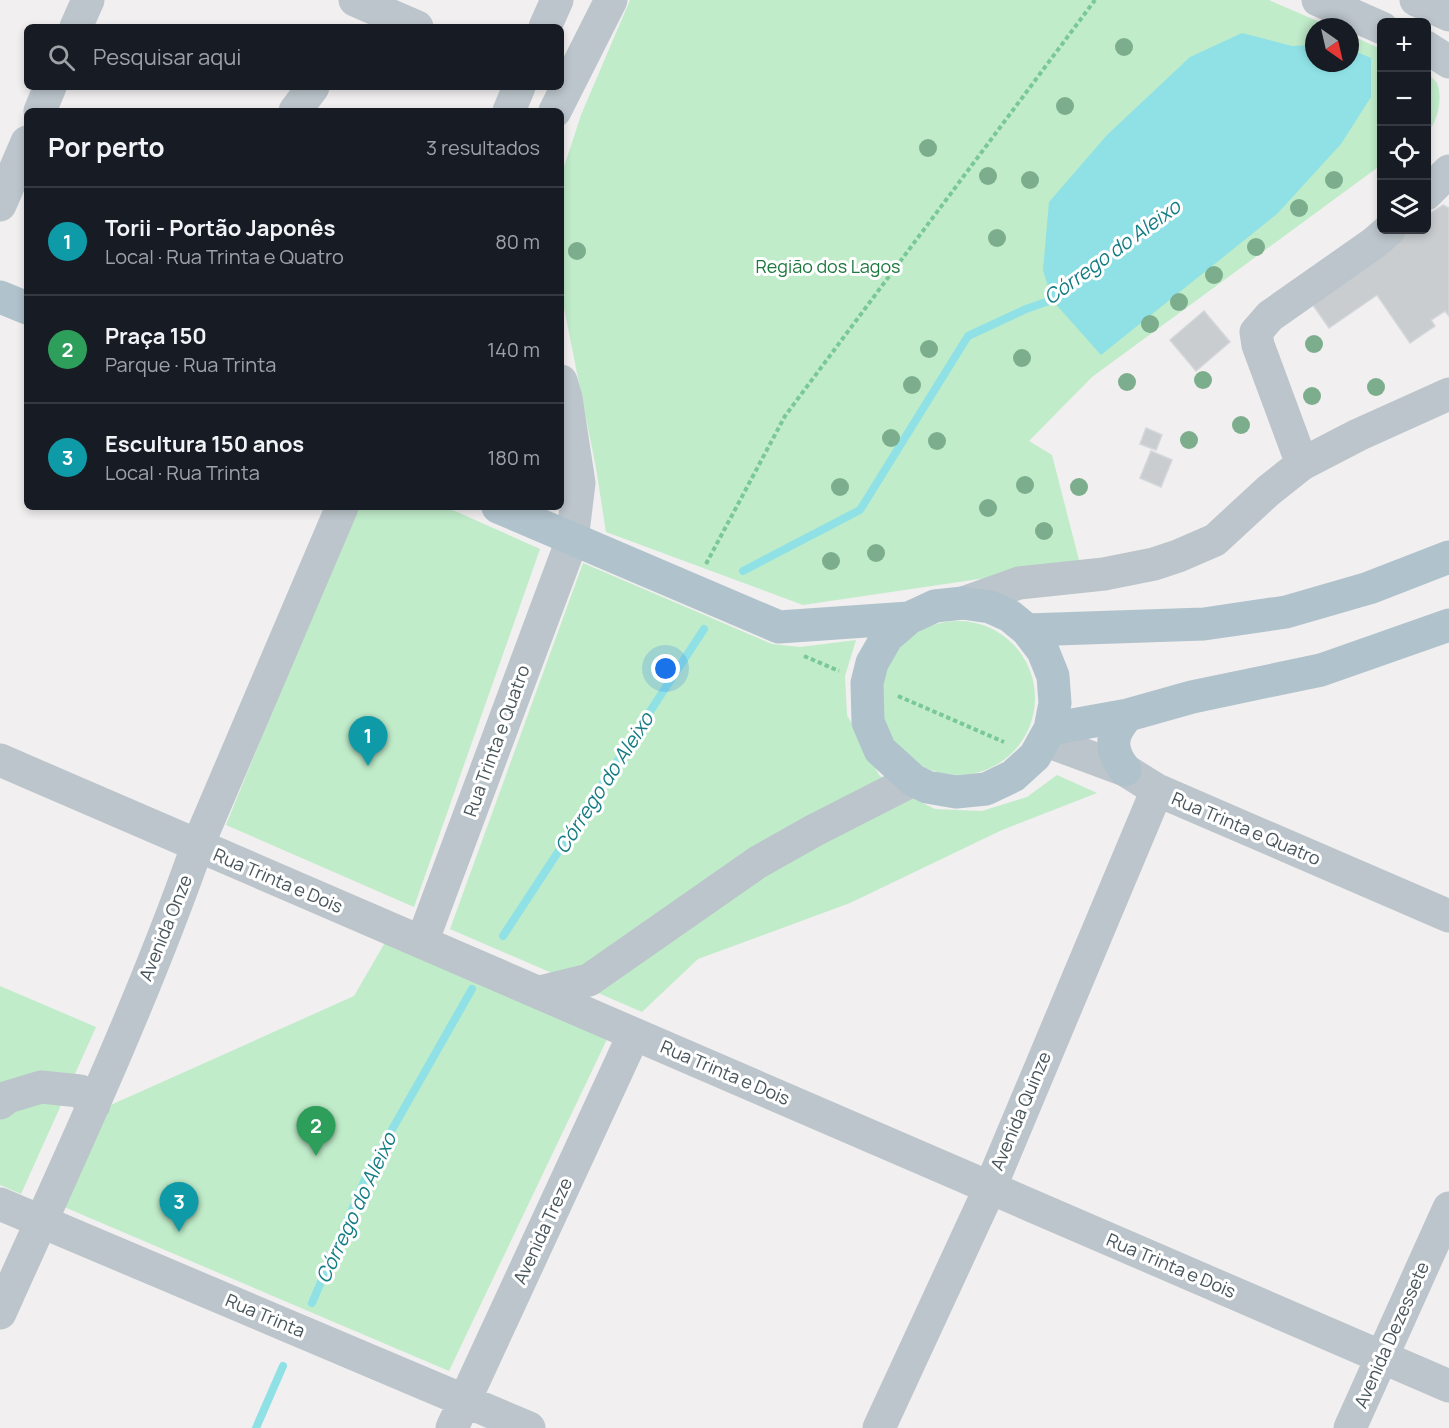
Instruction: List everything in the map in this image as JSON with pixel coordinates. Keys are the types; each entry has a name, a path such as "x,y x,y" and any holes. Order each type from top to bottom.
{"main road":[{"path":"0,297 24,307"},
{"path":"505,510 779,627 909,618"},
{"path":"1027,630 1204,624 1286,612 1369,588 1449,557"},
{"path":"963,603 990,607 1010,616 1027,630 1043,651 1053,676 1055,703 1047,734 1035,756 1013,776 986,789 956,792 927,786 913,780 880,750 868,722 867,682 872,663 887,637 909,618 935,606 963,603"},
{"path":"1047,734 1192,697 1321,670 1449,625"},
{"path":"1125,771 1115,758 1113,742 1117,727 1128,715"}],"street":[{"path":"77,24 88,0"},
{"path":"546,24 557,0"},
{"path":"565,81 611,0"},
{"path":"1318,0 1377,26"},
{"path":"1416,0 1449,15"},
{"path":"361,11 406,24"},
{"path":"1431,50 1449,63"},
{"path":"41,108 49,90"},
{"path":"297,108 311,90"},
{"path":"510,108 518,90"},
{"path":"556,108 562,90"},
{"path":"0,205 24,149"},
{"path":"1302,464 1258,345 1256,332 1270,316 1384,234"},
{"name":"Rua Trinta e Quatro","path":"422,942 572,540 579,483 564,391"},
{"path":"963,603 1019,583 1104,574 1154,564 1178,556 1215,540 1268,491 1302,464 1358,435 1449,394"},
{"name":"Avenida Onze","path":"0,1313 94,1105 197,847 341,510"},
{"name":"Rua Trinta e Quatro","path":"1047,734 1125,771 1157,790 1449,916"},
{"name":"Rua Trinta e Dois","path":"0,760 1449,1386"},
{"path":"540,992 589,980 758,862 913,780"},
{"name":"Avenida Quinze","path":"879,1428 990,1188 1157,790"},
{"name":"Avenida Treze","path":"458,1414 634,1034"},
{"path":"0,1103 8,1097 41,1087 80,1091 94,1105"},
{"name":"Rua Trinta","path":"0,1204 458,1414 529,1428"},
{"name":"Avenida Dezessete","path":"1350,1428 1449,1208"}],"path":[{"path":"693,590 785,416 1095,0"}],"green space":[{"name":"Região dos Lagos","path":"630,0 1269,0 1310,18 1305,18 1305,72 1359,72 1359,39 1377,47 1377,168 1092,377 1029,441 1052,455 1080,564 803,605 606,532 596,468 564,308 564,167 581,115"},
{"path":"1431,77 1437,83 1440,95 1431,128"},
{"path":"354,510 453,510 540,549 414,907 226,825"},
{"path":"583,563 772,644 800,647 856,640 845,676 847,715 879,775 904,794 935,809 982,811 1027,797 1057,775 1097,793 1002,830 850,903 698,959 642,1012 450,929"},
{"path":"958,621 973,622 988,627 1013,643 1029,668 1034,683 1034,713 1029,728 1013,753 988,769 973,774 958,775 943,774 928,769 903,753 887,728 882,713 881,698 882,683 887,668 903,643 928,627 943,622"},
{"path":"387,939 609,1035 449,1371 57,1204 104,1108 354,996"},
{"path":"0,986 96,1027 21,1194 0,1185"}],"water":[{"path":"1242,33 1292,46 1305,45 1305,72 1359,72 1359,53 1371,58 1371,97 1341,144 1277,214 1101,355 1052,300 1043,270 1049,202 1107,135 1190,57"}],"building":[{"path":"1443,205 1449,208 1449,316 1445,311 1431,320 1435,326 1410,343 1377,295 1329,328 1308,298 1401,234 1431,234 1431,213"},
{"path":"1204,311 1230,342 1196,371 1170,340"},
{"path":"1146,428 1162,435 1156,450 1140,444"},
{"path":"1151,451 1172,460 1161,487 1140,478"}],"waterway":[{"name":"Córrego do Aleixo","path":"743,571 860,510 968,336 1026,309 1052,300 1060,294"},
{"name":"Córrego do Aleixo","path":"503,936 704,629"},
{"name":"Córrego do Aleixo","path":"312,1303 369,1170 472,989"},
{"name":"Córrego do Aleixo","path":"256,1428 283,1366"}],"place":[{"name":"Torii - Portão Japonês","path":"368,766"},
{"name":"Praça 150","path":"316,1156"},
{"name":"Escultura 150 anos","path":"179,1232"}]}
